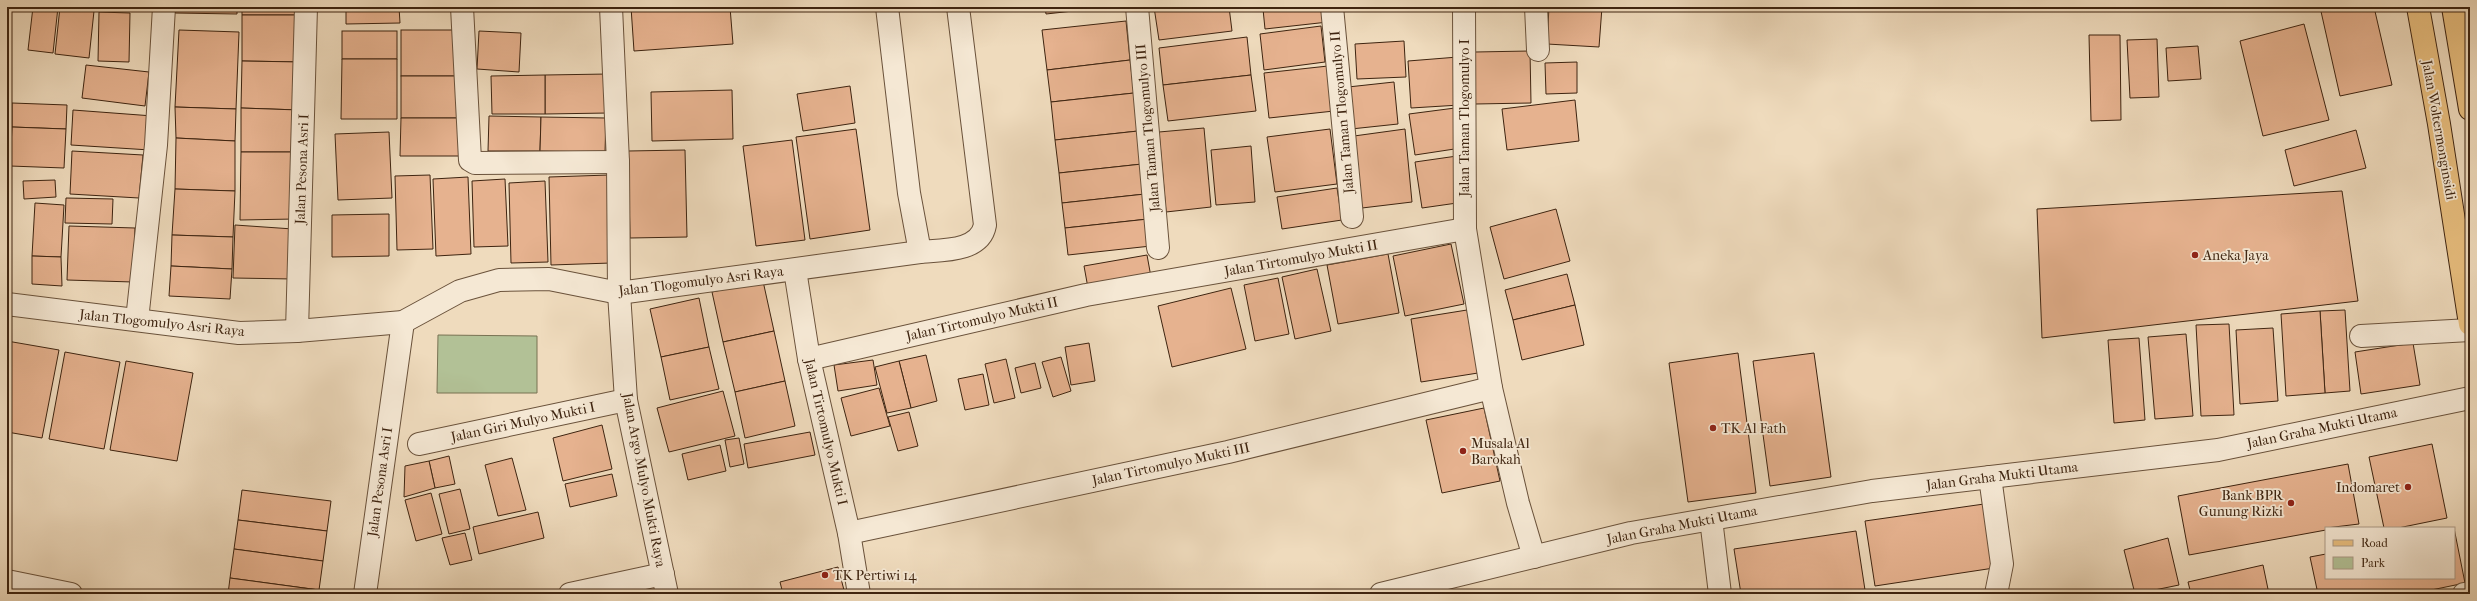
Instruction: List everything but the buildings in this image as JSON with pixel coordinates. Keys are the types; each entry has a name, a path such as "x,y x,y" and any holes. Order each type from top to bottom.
{"main road":[{"name":"Jalan Woltermonginsidi","path":"2418,7 2467,277 2470,324"},
{"path":"2452,7 2470,109"}],"street":[{"path":"137,320 156,145 164,7"},
{"name":"Jalan Pesona Asri I","path":"297,331 306,7"},
{"path":"462,7 470,160 475,163 618,162"},
{"name":"Jalan Argo Mulyo Mukti Raya","path":"611,7 618,162 619,293 626,400 665,584"},
{"path":"887,7 909,193 920,252"},
{"name":"Jalan Tlogomulyo Asri Raya","path":"7,304 239,333 297,331 403,322 460,291 499,280 549,279 619,293 795,270 974,243 980,239 984,229 958,7"},
{"name":"Jalan Taman Tlogomulyo III","path":"1137,7 1158,248"},
{"name":"Jalan Taman Tlogomulyo II","path":"1332,7 1352,217"},
{"name":"Jalan Taman Tlogomulyo I","path":"1464,7 1465,230"},
{"path":"1536,7 1538,50"},
{"path":"1465,230 1491,388 1518,503 1534,556"},
{"name":"Jalan Tirtomulyo Mukti II","path":"809,359 1086,295 1465,230"},
{"name":"Jalan Tirtomulyo Mukti I","path":"795,270 809,359 849,533 859,594"},
{"name":"Jalan Pesona Asri I","path":"365,594 403,322"},
{"path":"2361,336 2470,330"},
{"name":"Jalan Tirtomulyo Mukti III","path":"849,533 1228,452 1491,388"},
{"name":"Jalan Graha Mukti Utama","path":"1381,594 1433,588 1534,556 1630,533 1872,491 2218,450 2470,398"},
{"name":"Jalan Giri Mulyo Mukti I","path":"419,444 626,400"},
{"path":"1990,477 2002,564 1996,594"},
{"path":"1711,519 1720,594"},
{"path":"7,581 71,594"},
{"path":"570,594 665,584"},
{"path":"2464,594 2470,593"}],"green space":[{"path":"438,335 537,336 537,393 437,393"}],"place":[{"name":"Aneka Jaya","path":"2195,255"},
{"name":"TK Al Fath","path":"1713,428"},
{"name":"Musala Al Barokah","path":"1463,451"},
{"name":"Indomaret","path":"2408,487"},
{"name":"Bank BPR Gunung Rizki","path":"2291,503"},
{"name":"TK Pertiwi 14","path":"825,575"}]}
